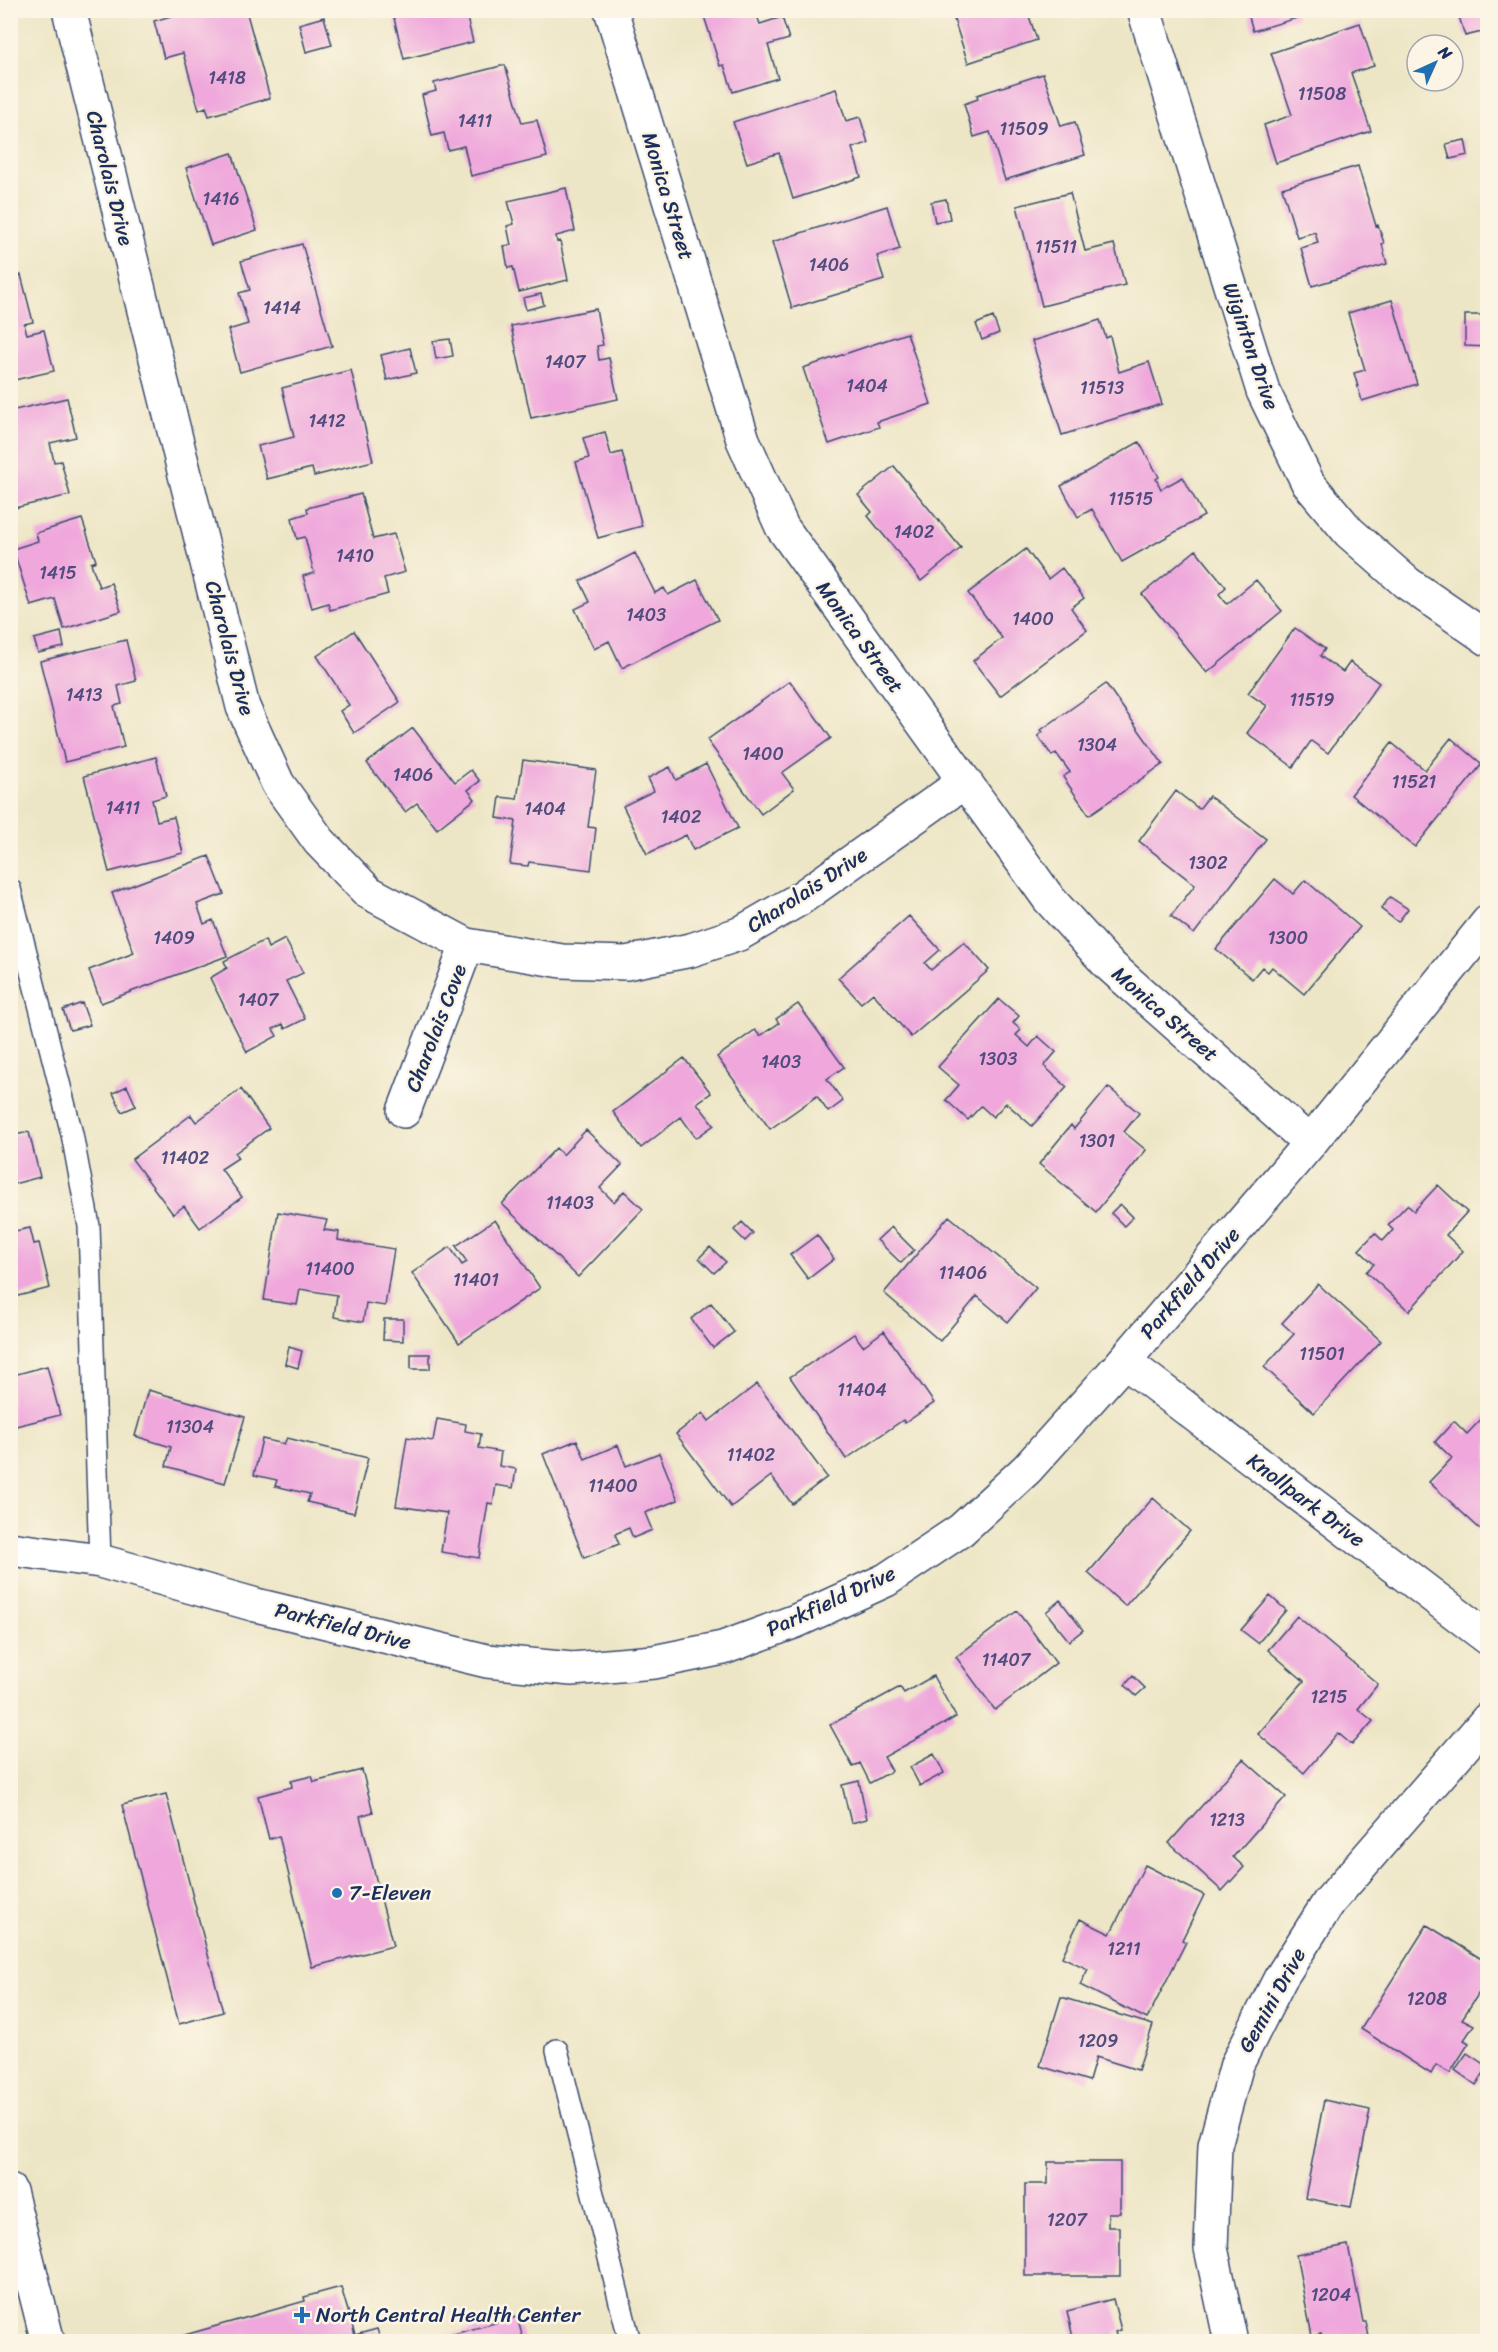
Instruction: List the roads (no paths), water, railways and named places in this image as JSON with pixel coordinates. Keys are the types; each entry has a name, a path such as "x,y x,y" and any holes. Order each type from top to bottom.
{"street":[{"name":"Charolais Drive","path":"69,10 243,707 278,784 319,842 368,892 467,945 562,962 626,963 710,944 739,934 798,900 964,782"},
{"name":"Monica Street","path":"611,10 743,440 782,527 1049,899 1107,963 1310,1143"},
{"name":"Wiginton Drive","path":"1144,10 1263,391 1308,483 1349,532 1407,583 1488,639"},
{"name":"Parkfield Drive","path":"10,1549 100,1561 256,1605 487,1661 572,1669 654,1662 723,1648 796,1621 886,1580 961,1530 1027,1469 1124,1361 1310,1143 1488,922"},
{"name":"Charolais Cove","path":"404,1111 467,945"},
{"name":"Knollpark Drive","path":"1124,1361 1488,1638"},
{"name":"Gemini Drive","path":"1231,2342 1211,2248 1215,2145 1237,2064 1280,1979 1329,1902 1488,1719"},
{"path":"10,2190 48,2342"}],"lane":[{"path":"10,889 72,1134 89,1226 100,1561"},
{"path":"557,2050 630,2342"}],"place":[{"name":"7-Eleven","path":"337,1893"},
{"name":"North Central Health Center","path":"302,2315"}]}
